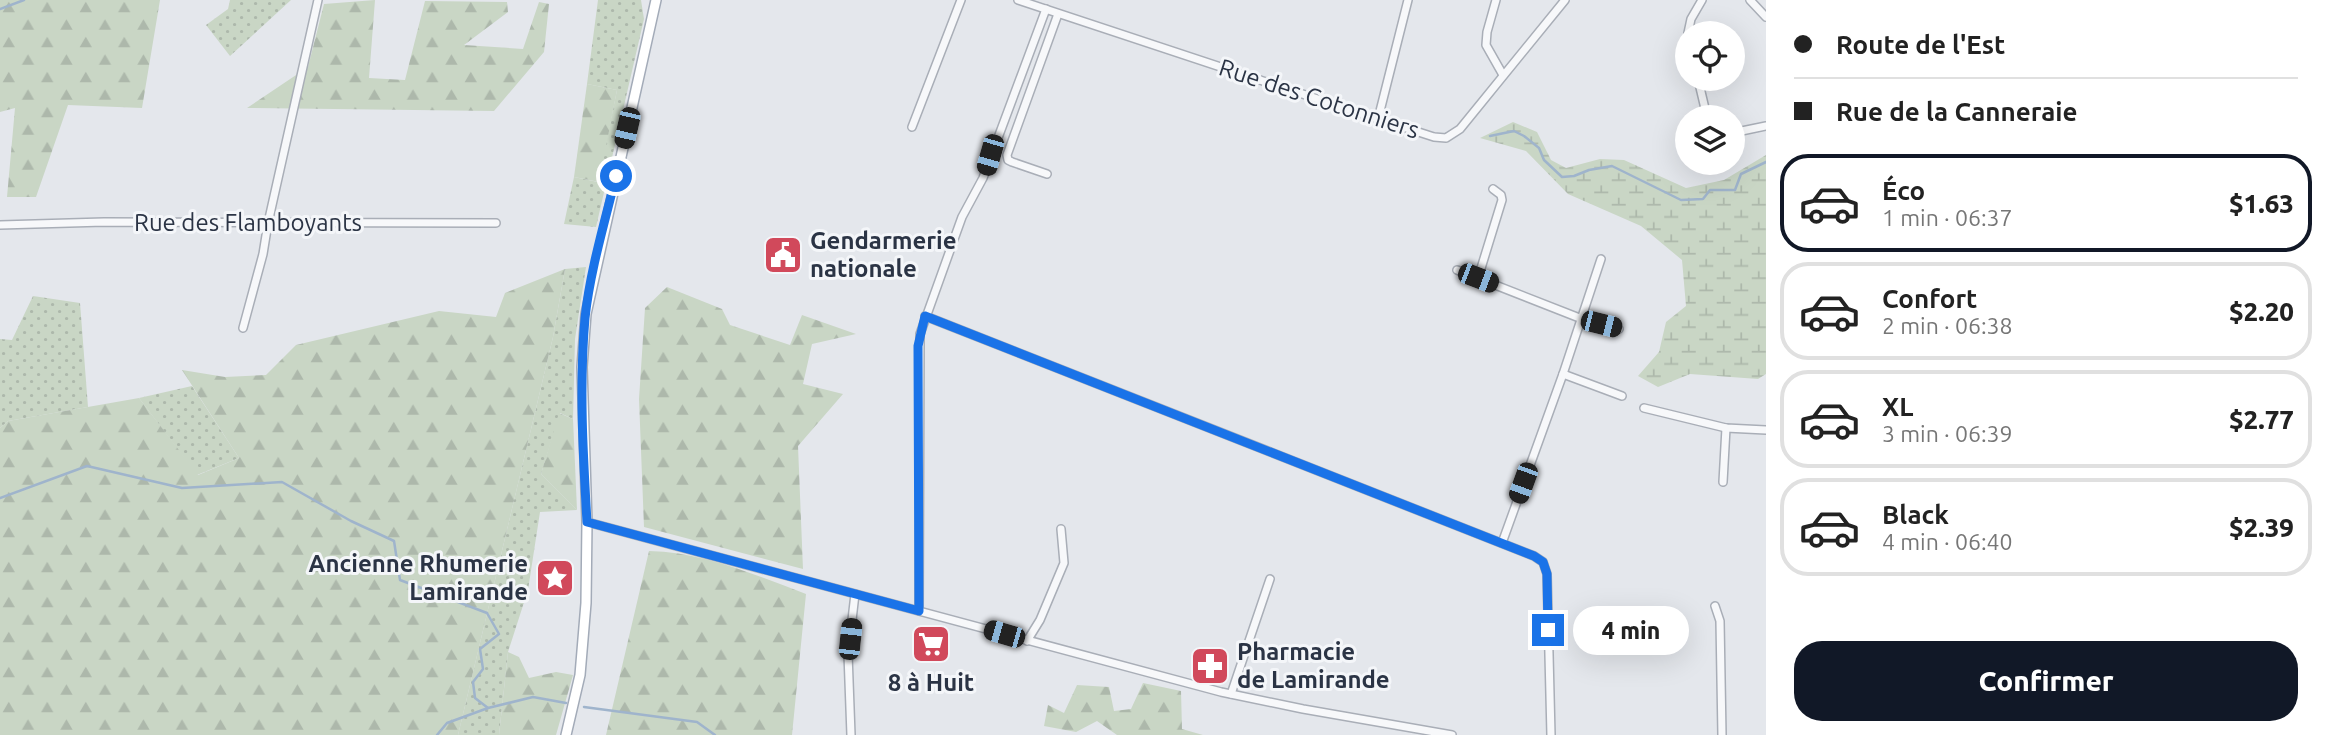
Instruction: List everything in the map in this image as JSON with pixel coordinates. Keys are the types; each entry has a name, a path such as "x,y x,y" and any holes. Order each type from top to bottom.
{"main road":[{"path":"566,735 580,675 586,603 587,522 582,435 582,367 586,314 656,0"}],"street":[{"path":"243,328 263,254 318,0"},
{"path":"912,127 961,0"},
{"name":"Rue des Cotonniers","path":"1018,0 1378,120 1434,137 1446,138 1460,129 1565,0"},
{"path":"1378,120 1408,0"},
{"path":"1496,0 1486,45 1503,75"},
{"path":"1691,21 1702,0"},
{"path":"1750,0 1766,17"},
{"path":"919,611 918,346 925,316 962,217 983,178 1046,9"},
{"path":"1046,174 1012,162 1007,155 1058,14"},
{"path":"1745,130 1766,126"},
{"path":"1478,278 1502,200 1501,195 1493,189"},
{"name":"Rue des Flamboyants","path":"0,225 496,223"},
{"path":"1502,543 1601,259"},
{"path":"1457,270 1582,319 1619,329"},
{"path":"925,316 1502,543 1543,562 1547,574 1551,735"},
{"path":"1563,374 1622,396"},
{"path":"1644,408 1726,428 1766,430"},
{"path":"1723,482 1726,428"},
{"path":"587,522 1231,694 1452,735"},
{"path":"1027,641 1040,620 1064,563 1061,529"},
{"path":"1231,694 1270,579"},
{"path":"851,735 848,654 855,594"},
{"path":"1715,606 1720,621 1722,735"}],"green space":[{"path":"0,0 160,0 142,108 68,105 36,197 7,197 15,108 0,112"},
{"path":"230,0 291,0 230,56 206,25 228,9"},
{"path":"375,0 369,78 405,80 425,1 507,2 508,12 464,45 523,49 539,2 549,4 544,52 494,111 247,108 308,67 324,4"},
{"path":"598,0 641,0 644,19 596,227 564,224 574,177 598,182 617,90 587,84"},
{"path":"587,84 617,90 599,182 574,177"},
{"path":"1513,122 1537,132 1551,160 1566,168 1600,159 1624,160 1686,188 1724,180 1732,175 1745,175 1745,168 1766,155 1766,374 1758,379 1690,374 1658,387 1638,376 1659,352 1666,322 1686,306 1682,260 1641,226 1568,194 1526,151 1480,138"},
{"path":"586,267 575,339 573,419 560,413 541,474 577,510 540,512 528,590 508,652 499,735 458,735 553,337 565,269"},
{"path":"565,269 553,337 458,735 0,735 0,428 8,421 139,398 198,475 239,458 182,370 225,377 266,375 296,345 439,311 496,317 505,293"},
{"path":"667,287 722,309 730,325 790,345 802,315 856,334 812,344 803,384 843,394 798,446 803,569 644,527 639,399 645,308"},
{"path":"33,296 80,303 88,407 8,421 0,428 0,339 12,340"},
{"path":"192,386 239,458 197,475 139,398"},
{"path":"559,413 573,419 577,510 541,474"},
{"path":"649,551 709,560 806,594 792,735 606,735"},
{"path":"508,652 519,657 529,678 556,672 573,675 556,735 499,735"},
{"path":"1143,683 1181,691 1182,729 1203,735 1117,735 1097,721 1076,732 1044,726 1048,705 1064,713 1077,685 1109,687 1114,711 1131,709"}],"waterway":[{"path":"0,9 24,0"},
{"path":"1490,136 1514,131 1524,136 1539,148 1544,160 1562,177 1612,166 1681,200 1703,199 1710,190 1735,190 1741,174 1766,162"},
{"path":"0,498 87,466 182,488 282,482 351,521 394,541 400,580 487,613 499,634 480,649 483,669 473,682 475,698 488,708 533,697 566,703"},
{"path":"584,707 697,722 715,735"},
{"path":"437,735 447,723 488,708"}],"place":[{"name":"Gendarmerie nationale","path":"783,255"},
{"name":"Ancienne Rhumerie Lamirande","path":"555,578"},
{"name":"8 à Huit","path":"931,644"},
{"name":"Pharmacie de Lamirande","path":"1210,666"}],"route":[{"path":"616,176 586,314 582,367 582,435 587,522 919,611 918,346 925,316 1534,556 1543,562 1547,574 1548,630"}]}
